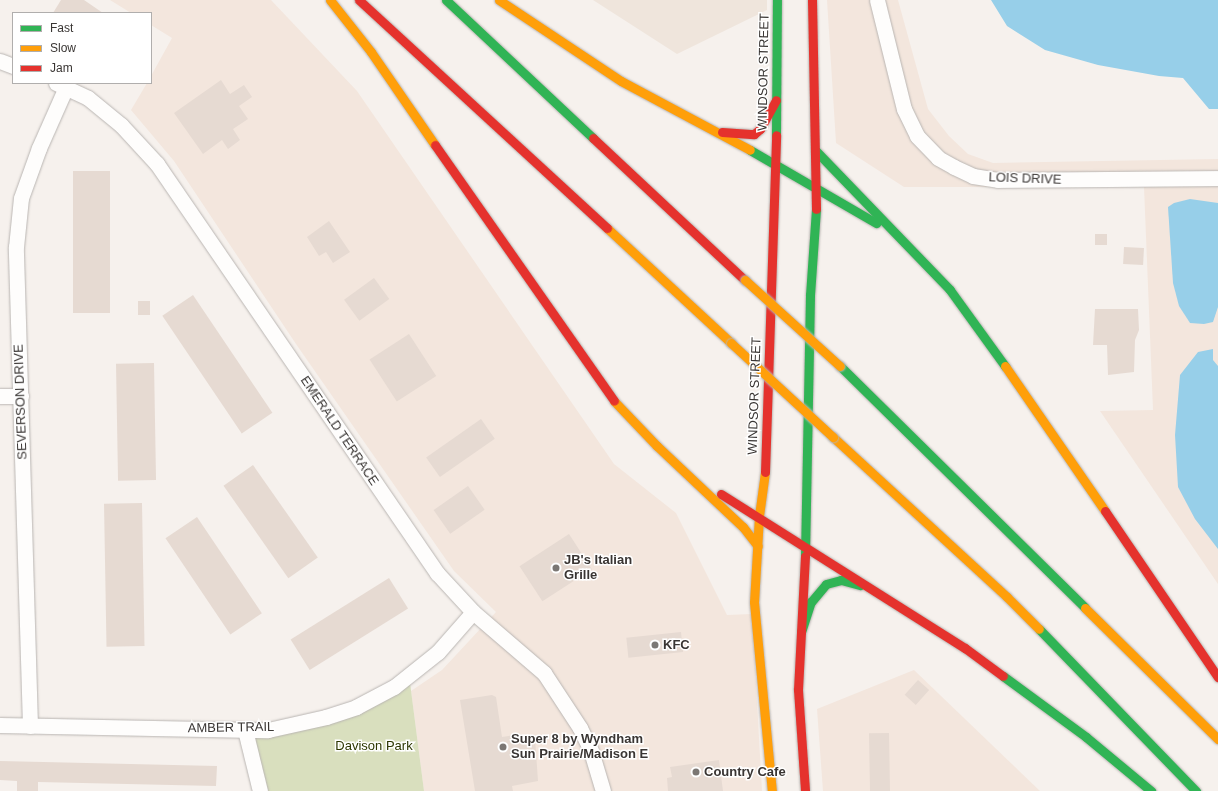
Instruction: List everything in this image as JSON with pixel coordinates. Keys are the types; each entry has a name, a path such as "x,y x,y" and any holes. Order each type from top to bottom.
{"main road":[{"path":"330,0 371,52 609,396 684,472 742,527 758,546"},
{"path":"359,0 1002,592 1196,791"},
{"path":"446,0 745,280 840,366 1218,740"},
{"path":"499,0 621,81 717,131 776,165 817,191 892,232"},
{"name":"WINDSOR STREET","path":"772,791 754,602 760,516 765,475 776,165 778,0"},
{"path":"805,791 798,690 805,548 810,295 817,191 812,0"},
{"path":"717,131 754,134 760,129 776,100"},
{"path":"816,151 892,232 950,290 976,323 1218,677"},
{"path":"684,472 760,516 805,548 872,588 965,648 1032,696 1151,791"},
{"path":"801,632 811,602 826,584 842,580 872,588"}],"street":[{"name":"LOIS DRIVE","path":"877,0 904,109 917,136 938,158 954,167 973,176 998,180 1218,178"},
{"path":"0,61 12,66"},
{"name":"SEVERSON DRIVE","path":"30,726 16,247 21,198 61,85"},
{"name":"EMERALD TERRACE","path":"61,85 88,98 121,125 157,164 437,573 473,612 544,673 583,733 592,750 604,791"},
{"path":"0,396 21,396"},
{"name":"AMBER TRAIL","path":"0,725 268,730 326,717 356,707 394,687 433,656 473,612"},
{"path":"244,730 260,791"}],"shaded area":[{"path":"110,0 271,0 357,91 614,464 676,513 727,615 752,614 762,791 424,791 411,691 442,670 496,612 454,571 296,344 174,161 131,110 146,84 152,84 152,74 172,38 152,26 152,12 129,12"},
{"path":"593,0 767,0 767,10 677,54"},
{"path":"827,0 898,0 928,109 949,136 968,154 993,163 1218,159 1218,584 1100,411 1153,410 1144,187 904,187 836,143"},
{"path":"914,670 1040,791 823,791 817,709"}],"green space":[{"name":"Davison Park","path":"409,675 424,791 260,791 245,730 326,717"}],"water":[{"path":"991,0 1218,0 1218,109 1209,109 1183,78 1159,76 1098,65 1045,50 1007,26"},
{"path":"1190,199 1218,203 1218,307 1213,322 1204,324 1190,323 1179,306 1173,283 1168,207 1174,203"},
{"path":"1213,349 1213,360 1218,366 1218,549 1195,519 1178,487 1175,435 1180,375 1198,352"}],"building":[{"path":"61,0 84,0 102,12 54,12"},
{"path":"221,80 230,94 244,85 252,97 239,106 248,119 233,129 240,140 228,149 222,140 203,154 174,113"},
{"path":"73,171 110,171 110,313 73,313"},
{"path":"329,221 350,252 333,263 326,252 319,256 307,237"},
{"path":"1095,234 1107,234 1107,245 1095,245"},
{"path":"1124,247 1144,248 1143,265 1123,264"},
{"path":"374,278 389,299 359,321 344,300"},
{"path":"193,295 272,413 242,433 162,316"},
{"path":"138,301 150,301 150,315 138,315"},
{"path":"1095,309 1138,309 1139,330 1135,340 1134,372 1108,375 1107,345 1093,345"},
{"path":"409,334 436,376 397,402 370,360"},
{"path":"154,363 156,480 118,481 116,364"},
{"path":"481,419 495,439 440,477 426,457"},
{"path":"253,465 318,558 288,578 224,486"},
{"path":"468,486 485,510 450,534 434,510"},
{"path":"142,503 144,646 107,647 104,504"},
{"path":"197,517 262,613 230,634 165,538"},
{"name":"JB's Italian Grille","path":"569,534 592,569 542,601 520,566"},
{"path":"389,578 408,609 310,670 291,639"},
{"name":"KFC","path":"681,632 683,652 628,658 626,638"},
{"path":"918,680 929,690 916,705 905,695"},
{"name":"Super 8 by Wyndham Sun Prairie/Madison E","path":"492,695 496,697 502,737 522,734 522,740 535,738 538,781 512,786 513,791 475,791 460,700"},
{"path":"869,733 889,733 890,791 870,791"},
{"name":"Country Cafe","path":"719,760 723,791 668,791 667,778 672,777 670,767"},
{"path":"0,761 217,766 216,786 38,782 38,791 17,791 17,781 0,780"}],"traffic: fast":[{"path":"446,0 593,138"},
{"path":"776,135 777,0"},
{"path":"750,150 876,223"},
{"path":"816,151 950,290 1005,366"},
{"path":"805,556 810,295 816,209"},
{"path":"840,366 1085,608"},
{"path":"801,632 811,602 826,584 841,580 860,585"},
{"path":"1039,629 1196,791"},
{"path":"1003,676 1086,737 1151,791"}],"traffic: slow":[{"path":"330,0 371,52 435,145"},
{"path":"499,0 621,81 750,150"},
{"path":"607,228 731,343"},
{"path":"745,280 840,366"},
{"path":"731,343 833,437"},
{"path":"1005,366 1105,511"},
{"path":"614,401 657,446 743,527 758,546"},
{"path":"833,437 1007,597 1039,629"},
{"path":"765,472 759,516 754,602 772,791"},
{"path":"1085,608 1218,739"}],"traffic: jam":[{"path":"359,0 607,228"},
{"path":"812,0 816,209"},
{"path":"722,132 754,134 760,129 776,100"},
{"path":"765,472 776,135"},
{"path":"593,138 745,280"},
{"path":"435,145 614,401"},
{"path":"721,494 965,648 1003,676"},
{"path":"1105,511 1218,677"},
{"path":"805,556 798,690 805,791"}],"place":[{"name":"JB's Italian Grille","path":"556,568"},
{"name":"KFC","path":"655,645"},
{"name":"Super 8 by Wyndham Sun Prairie/Madison E","path":"503,747"},
{"name":"Country Cafe","path":"696,772"}]}
